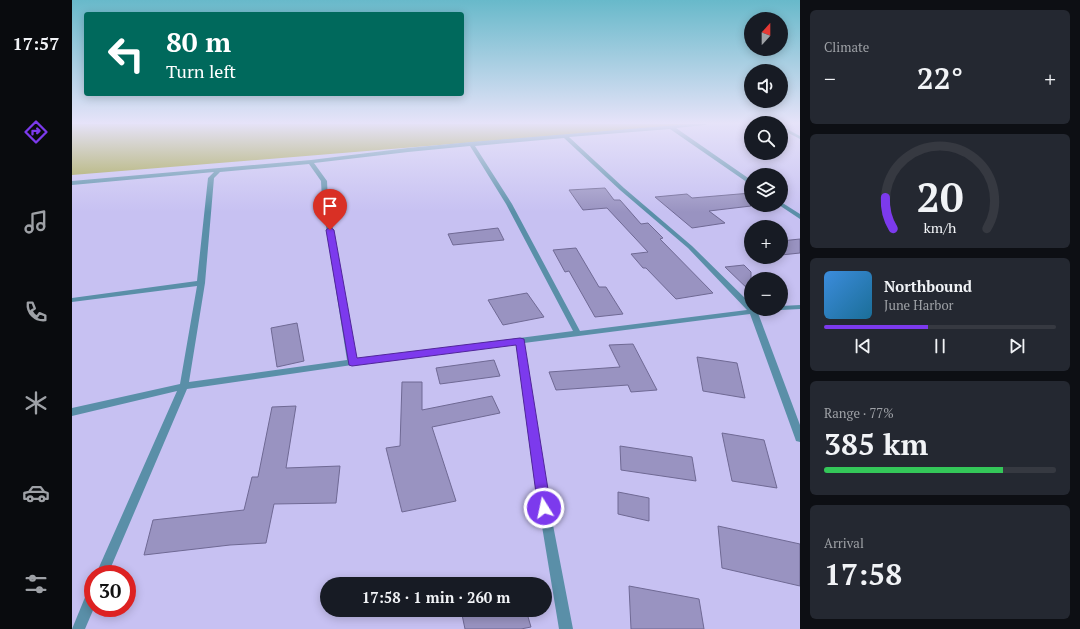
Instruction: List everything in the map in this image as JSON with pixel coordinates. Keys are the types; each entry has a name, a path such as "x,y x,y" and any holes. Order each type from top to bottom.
{"street":[{"path":"72,183 218,171 381,153"},
{"path":"477,153 509,204 578,334"},
{"path":"584,153 690,247 744,302"},
{"path":"709,153 744,178"},
{"path":"311,162 313,168 323,178 326,184 325,201 352,362"},
{"path":"106,565 184,386 201,284 211,178 218,171"},
{"path":"788,209 800,217"},
{"path":"72,300 201,284"},
{"path":"788,308 800,307"},
{"path":"72,412 184,386 352,362 520,342 744,311"},
{"path":"754,316 800,438"},
{"path":"520,342 539,478 566,629"},
{"path":"78,629 84,615"}],"shaded area":[{"path":"72,153 337,153 72,175"}],"building":[{"path":"605,188 614,200 620,200 641,224 648,223 663,238 660,239 713,293 676,299 646,268 643,268 631,254 648,252 607,208 583,210 569,190"},
{"path":"687,194 692,198 744,194 744,207 709,211 725,223 692,228 655,197"},
{"path":"498,228 504,240 453,245 448,234"},
{"path":"800,239 800,253 788,254 788,240"},
{"path":"576,248 599,287 606,287 623,314 595,317 569,271 565,272 553,250"},
{"path":"744,265 751,272 744,272 744,285 725,267"},
{"path":"527,293 544,317 503,325 488,300"},
{"path":"297,323 304,361 277,367 271,328"},
{"path":"633,344 657,390 631,392 628,385 556,390 549,372 620,367 609,345"},
{"path":"697,357 737,363 745,398 703,391"},
{"path":"494,360 500,376 440,384 436,368"},
{"path":"402,382 422,382 422,410 492,396 500,413 432,427 456,501 402,512 386,448 400,446"},
{"path":"296,406 286,468 340,466 336,503 274,504 266,543 230,545 144,555 153,520 244,510 252,477 258,477 272,407"},
{"path":"722,433 764,440 777,488 732,481"},
{"path":"620,446 692,457 696,481 621,470"},
{"path":"618,492 649,498 649,521 618,514"},
{"path":"718,526 800,544 800,586 722,568"},
{"path":"629,586 699,599 704,629 631,629"},
{"path":"462,617 528,617 531,627 521,629 465,629"}],"route":[{"path":"330,230 352,362 520,342 544,508"}]}
